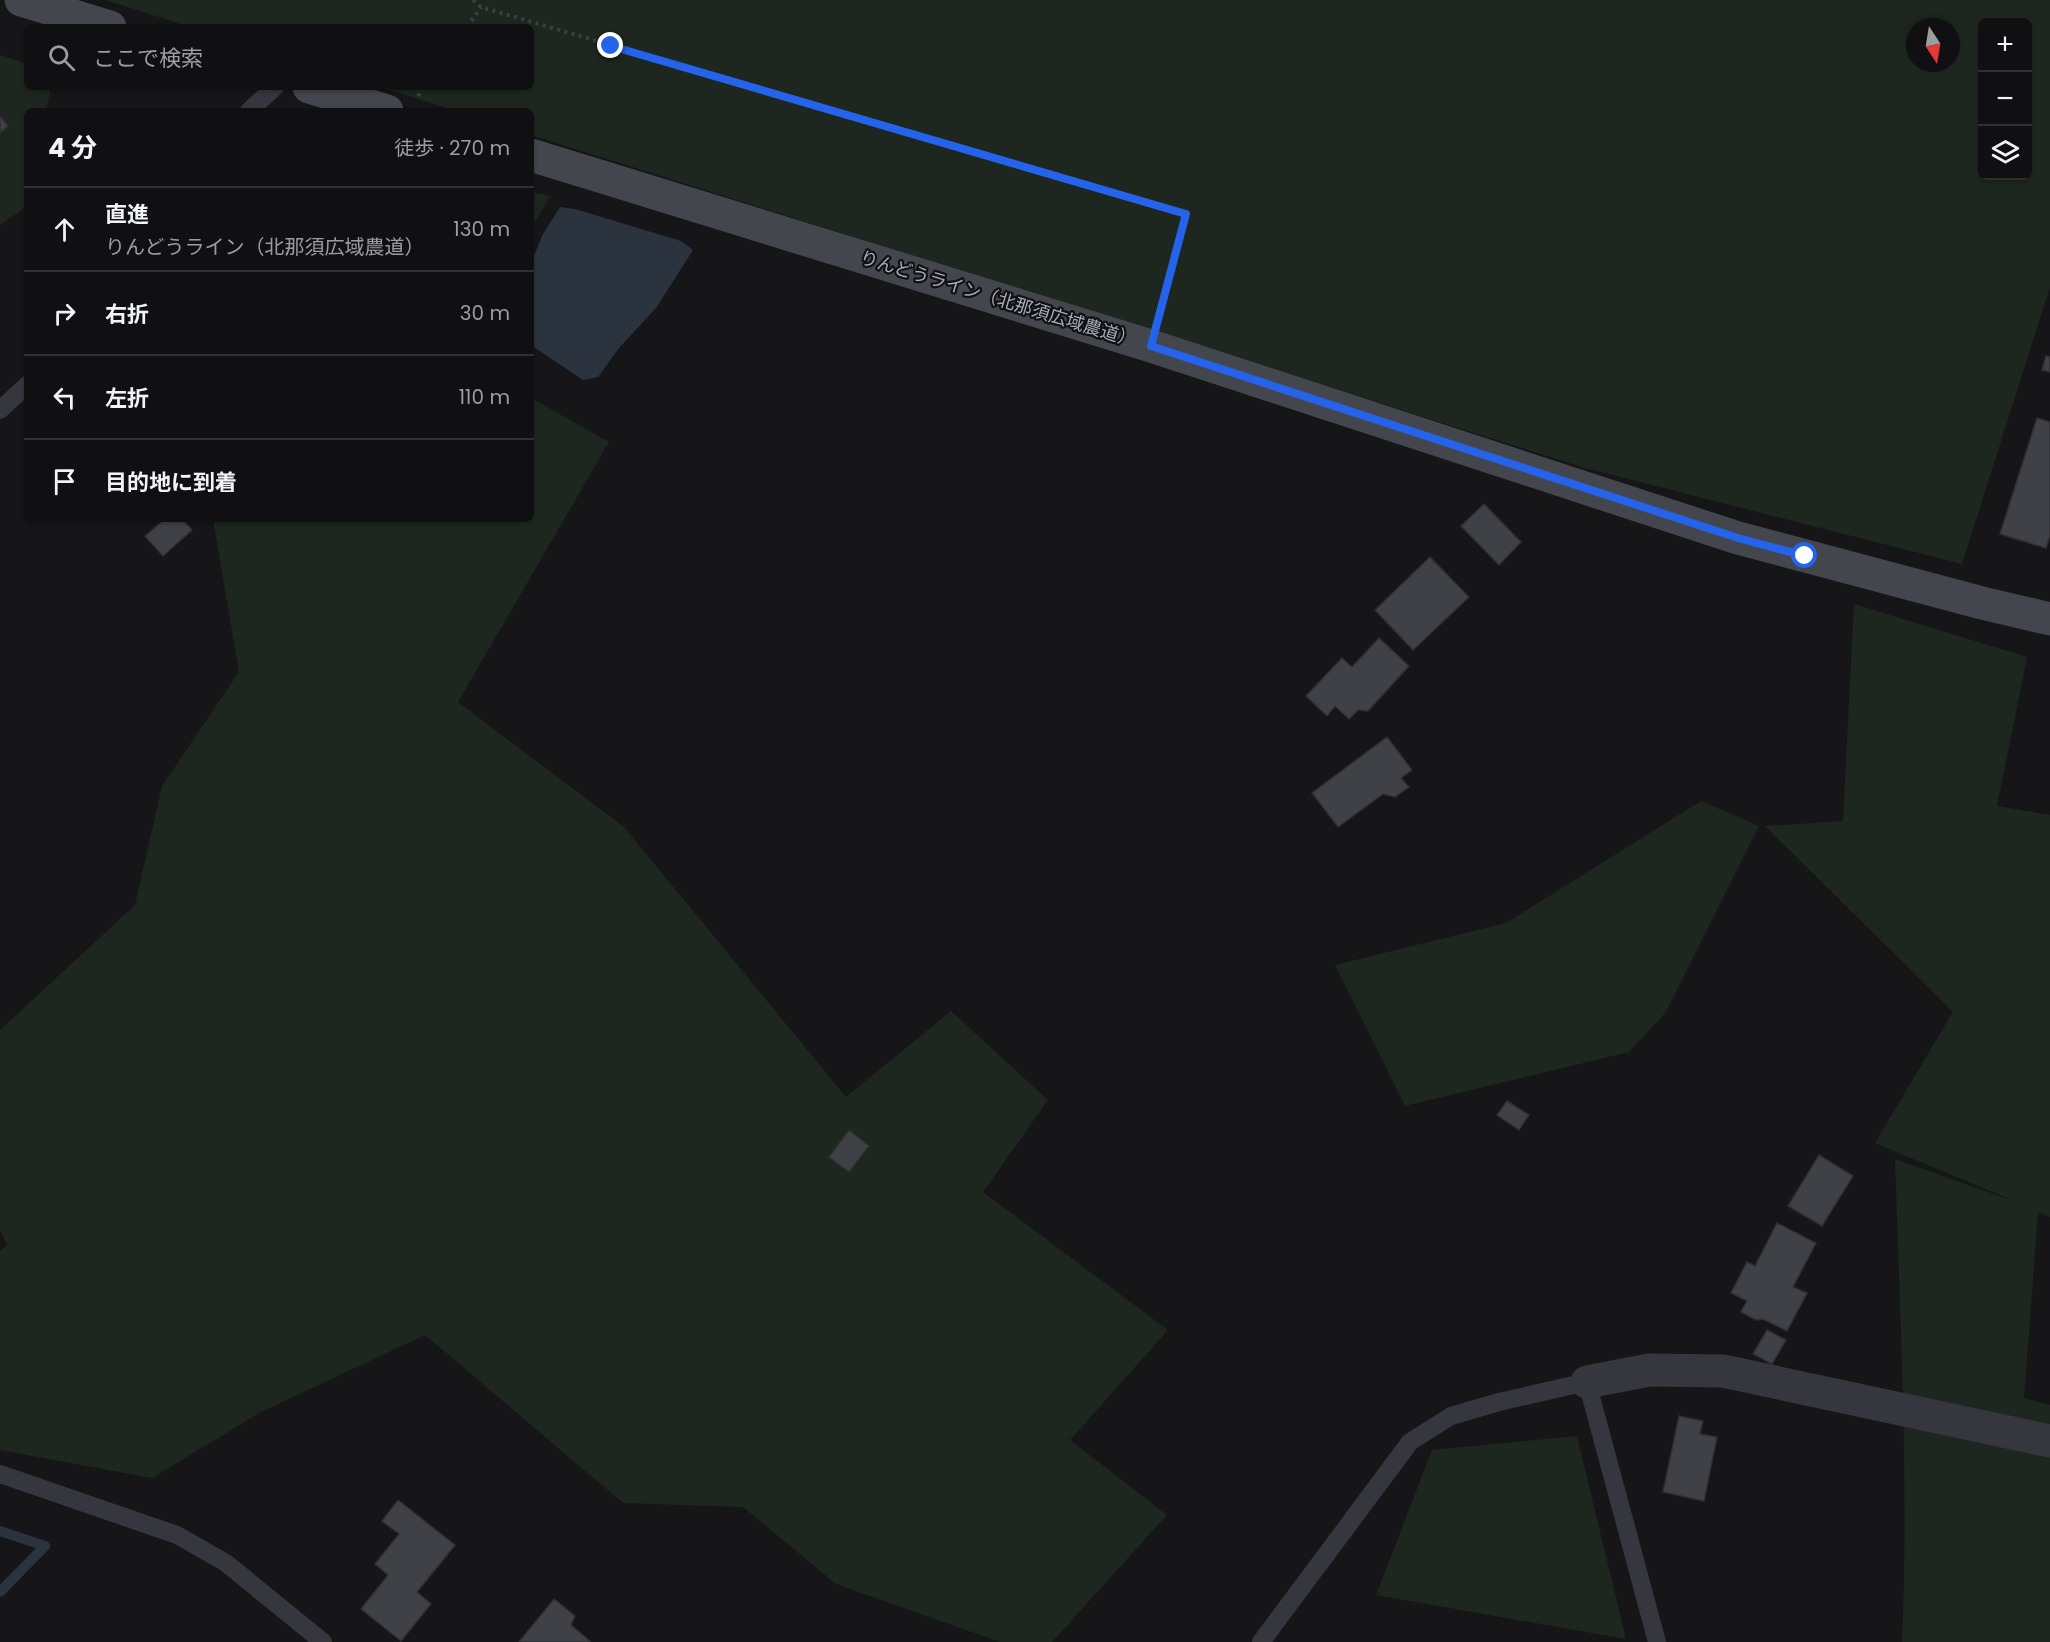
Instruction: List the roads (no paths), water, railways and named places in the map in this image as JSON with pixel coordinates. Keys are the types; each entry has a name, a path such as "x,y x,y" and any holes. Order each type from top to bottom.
{"street":[{"path":"21,0 100,24"},
{"path":"319,90 377,108"},
{"name":"りんどうライン（北那須広域農道）","path":"534,156 1151,346 1738,538 1982,603 2049,615"},
{"path":"1587,1382 1649,1370 1724,1371 2050,1441"}],"lane":[{"path":"252,108 272,90"},
{"path":"0,410 24,388"},
{"path":"1261,1642 1410,1442 1451,1416 1499,1402 1587,1382 1657,1642"},
{"path":"0,1474 177,1535 226,1563 323,1642"}],"waterway":[{"path":"0,1531 45,1546 0,1592"}]}
